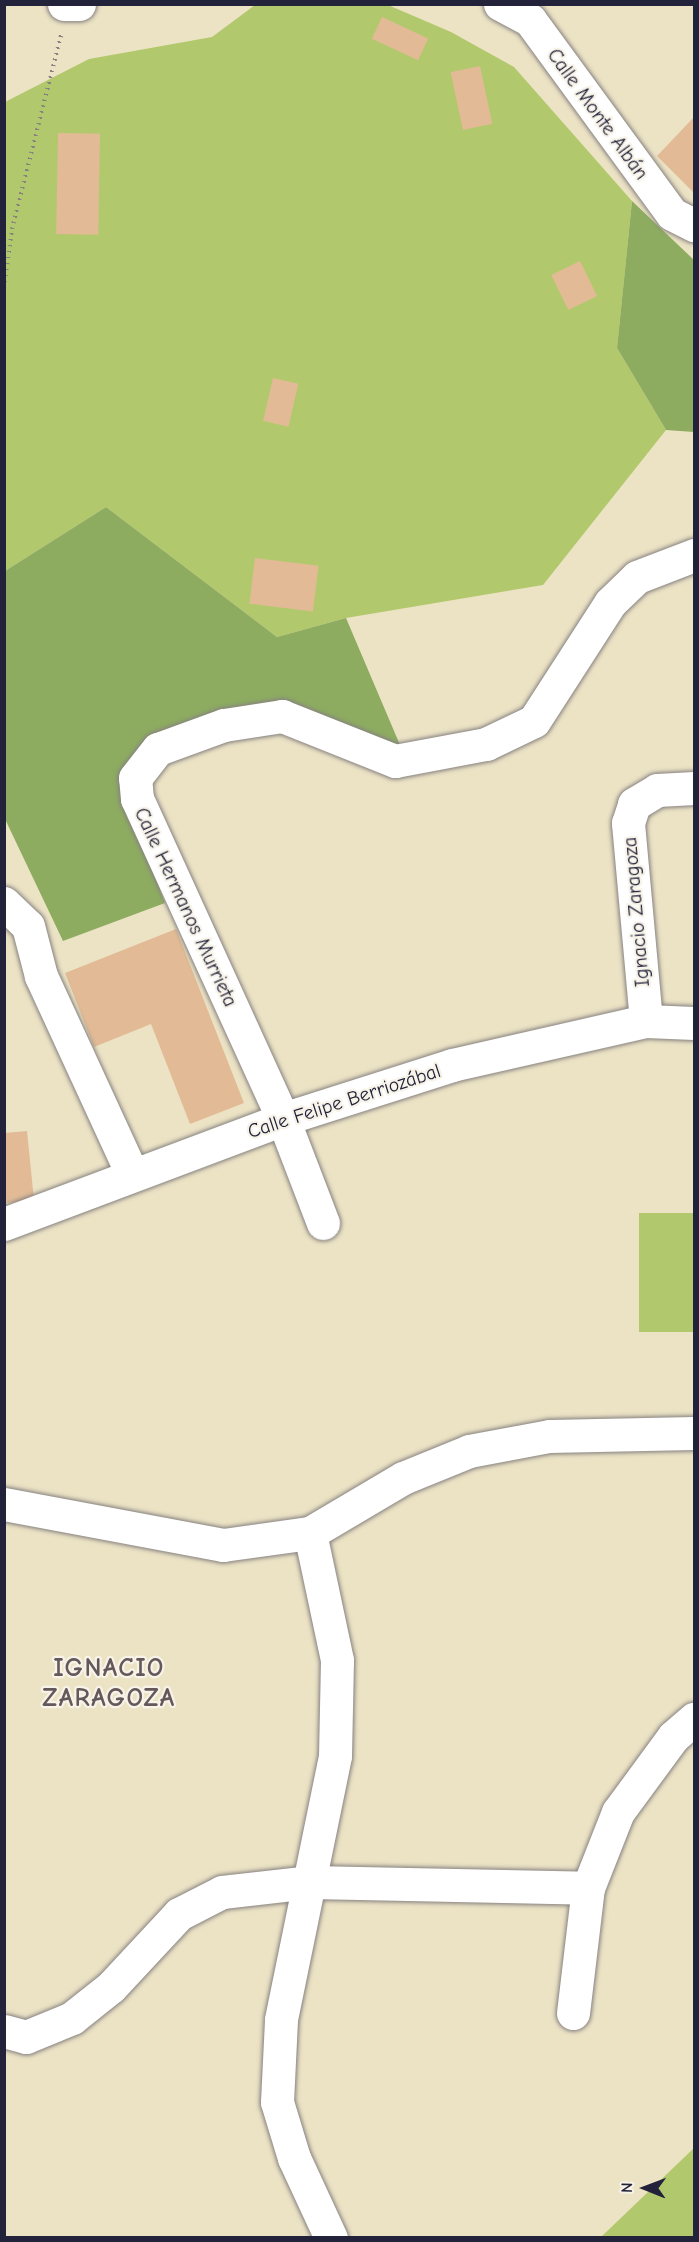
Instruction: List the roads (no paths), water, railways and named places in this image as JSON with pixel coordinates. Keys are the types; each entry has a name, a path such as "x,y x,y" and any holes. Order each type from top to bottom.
{"street":[{"path":"64,4 79,4"},
{"name":"Calle Monte Albán","path":"500,4 530,20 672,214 694,225"},
{"name":"Calle Hermanos Murrieta","path":"323,1223 283,1119 137,799 135,778 158,749 224,725 282,716 321,727 395,761 486,744 534,721 610,603 637,577 694,555"},
{"name":"Ignacio Zaragoza","path":"646,1021 628,823 634,804 657,790 694,788"},
{"path":"4,903 28,926 41,976 132,1174"},
{"name":"Calle Felipe Berriozábal","path":"4,1224 283,1119 452,1065 646,1021 694,1023"},
{"path":"4,1504 223,1545 310,1533 403,1478 469,1451 549,1436 694,1433"},
{"path":"310,1533 336,1660 335,1756 281,2020 277,2102 294,2158 331,2238"},
{"path":"573,2013 588,1888 618,1812 673,1737 694,1719"},
{"path":"4,2031 26,2037 72,2018 111,1987 179,1914 222,1892 311,1882 588,1888"}],"district":[{"name":"IGNACIO ZARAGOZA","path":"109,1684"}]}
